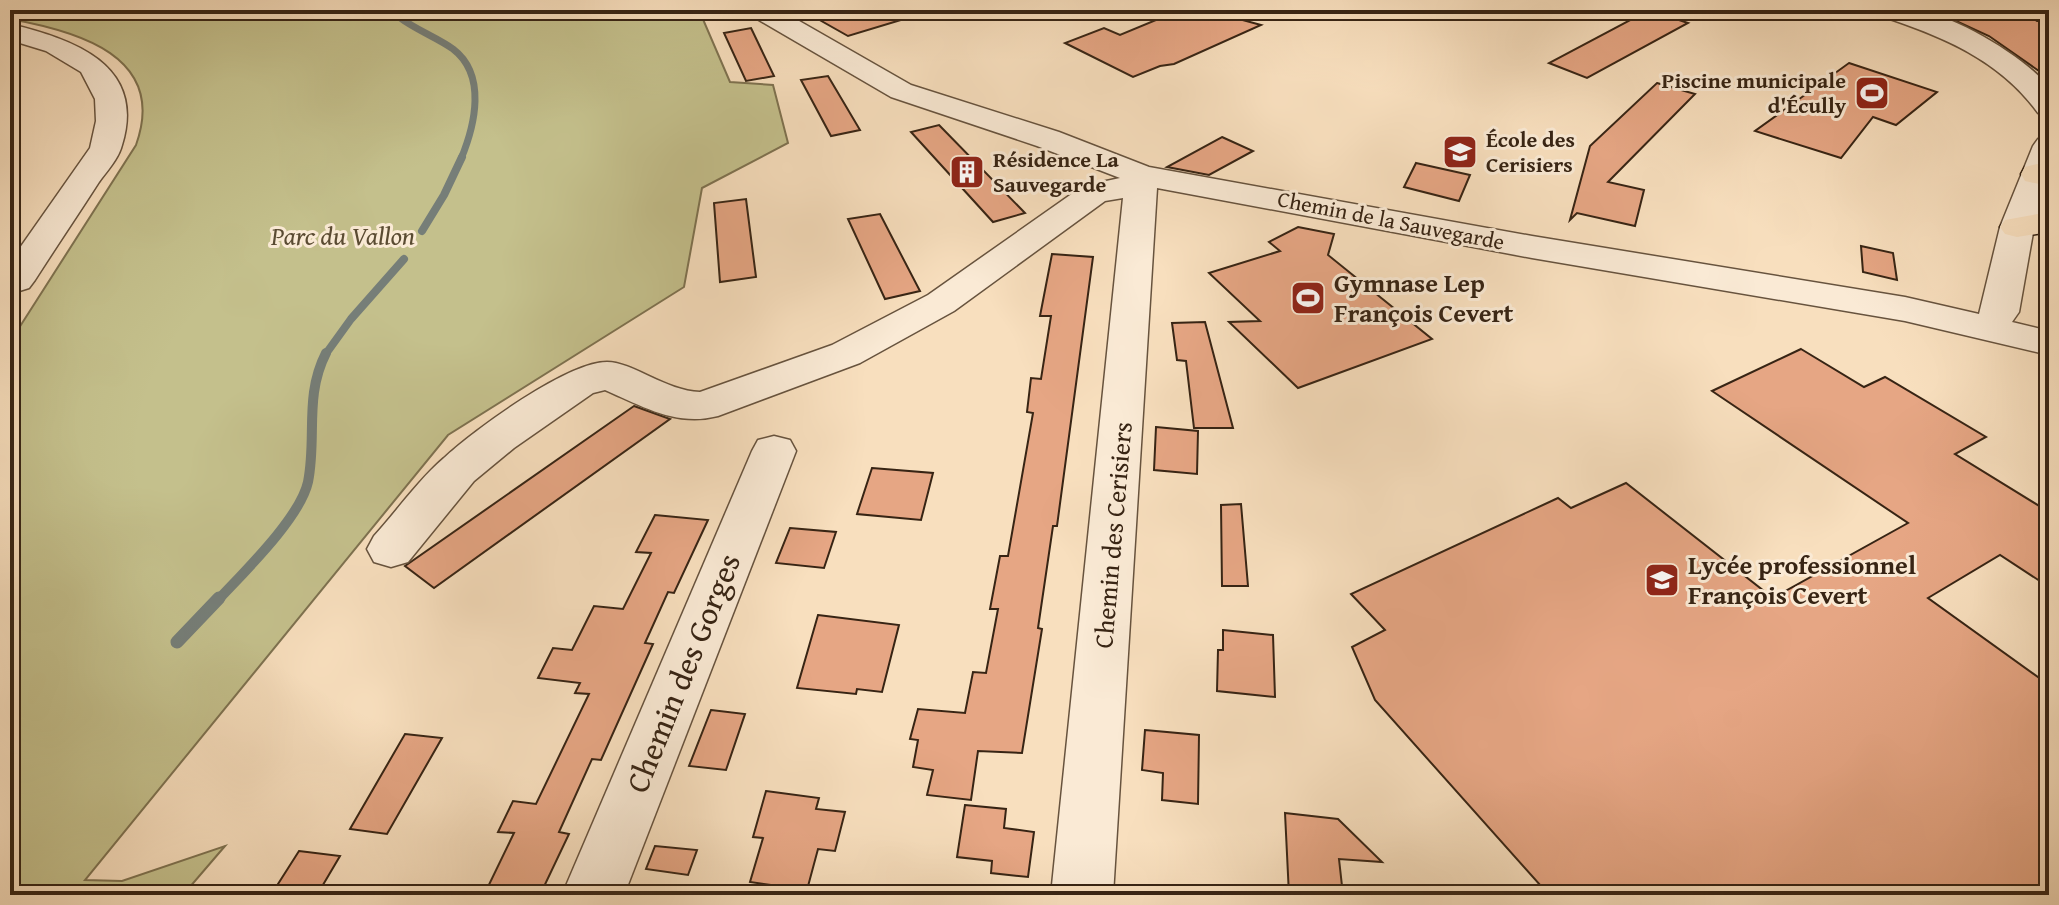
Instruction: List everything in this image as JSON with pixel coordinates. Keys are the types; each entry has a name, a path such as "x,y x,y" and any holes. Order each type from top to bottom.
{"street":[{"name":"Chemin de la Sauvegarde","path":"761,10 901,91 1048,139 1140,180 1905,309 2049,343"},
{"path":"1893,11 1988,53 2019,74 2049,107"},
{"path":"10,32 71,51 99,73 112,100 113,124 106,148 16,280 10,283"},
{"path":"1989,328 2000,312 2033,225 2043,177"},
{"name":"Chemin de la Sauvegarde","path":"391,549 458,470 499,437 578,384 607,375 676,405 703,406 846,354 941,303 1095,193 1140,180"},
{"name":"Chemin des Cerisiers","path":"1082,895 1140,180"},
{"path":"1905,309 1942,308 1961,300 2033,225"},
{"name":"Chemin des Gorges","path":"593,895 774,451"}],"green space":[{"name":"Parc du Vallon","path":"10,10 699,10 730,82 773,85 788,143 702,188 684,287 448,435 85,880 122,881 225,846 183,895 10,895 10,342 136,145 143,115 139,89 128,69 110,53 62,31 10,19"}],"building":[{"path":"802,10 913,10 914,16 848,36"},
{"path":"1180,10 1206,10 1261,25 1174,64 1133,77 1065,43 1104,28 1120,35"},
{"path":"1649,10 1688,23 1587,78 1549,63"},
{"path":"1932,10 2021,10 2037,21 2049,21 2049,78 1989,36"},
{"path":"751,28 774,76 746,81 724,33"},
{"path":"1849,63 1937,92 1896,125 1873,117 1841,158 1755,131"},
{"path":"828,76 860,130 831,136 801,80"},
{"path":"1657,83 1695,94 1608,182 1644,190 1635,226 1577,213 1570,220 1590,146"},
{"name":"Résidence La Sauvegarde","path":"939,125 1025,213 993,222 911,132"},
{"path":"1222,137 1253,151 1209,175 1167,167"},
{"path":"1416,163 1470,175 1459,201 1404,187"},
{"path":"746,199 756,277 720,282 714,203"},
{"path":"880,214 920,291 885,299 848,219"},
{"name":"Gymnase Lep François Cevert","path":"1298,227 1334,234 1328,255 1432,339 1298,388 1229,322 1260,321 1209,273 1280,251 1269,242"},
{"path":"1861,246 1893,253 1897,280 1863,272"},
{"path":"1052,254 1093,257 1057,526 1053,526 1038,628 1042,629 1022,753 978,751 971,800 927,795 933,770 913,767 918,740 910,739 918,709 965,713 973,672 986,673 998,609 990,609 1000,556 1008,556 1033,413 1027,412 1031,378 1041,379 1051,316 1040,316"},
{"path":"1205,322 1233,428 1194,428 1186,361 1177,360 1172,323"},
{"path":"1801,349 1864,387 1885,377 1986,437 1955,454 2049,512 2049,587 2000,555 1928,598 2049,685 2049,895 1549,895 1375,700 1352,647 1385,630 1351,594 1558,498 1571,508 1626,483 1773,598 1908,523 1712,391"},
{"path":"634,406 670,419 434,588 405,566"},
{"path":"1156,427 1198,431 1197,474 1154,470"},
{"path":"872,468 933,473 921,520 857,514"},
{"path":"1241,504 1248,586 1222,586 1221,505"},
{"path":"655,515 708,520 674,593 668,592 645,643 653,644 601,760 592,759 559,832 569,834 540,895 484,895 514,833 498,832 513,801 536,804 589,694 575,693 580,683 538,678 553,648 572,650 594,606 623,609 651,553 636,552"},
{"path":"790,528 836,532 824,568 776,563"},
{"path":"818,615 899,625 882,692 857,689 856,694 797,688"},
{"path":"1223,630 1273,635 1275,697 1217,691 1218,650 1223,650"},
{"path":"711,710 745,714 726,770 689,766"},
{"path":"1145,730 1199,735 1198,804 1162,800 1163,773 1142,770"},
{"path":"405,734 442,738 387,834 350,829"},
{"path":"766,791 819,798 816,809 845,812 835,851 818,849 807,890 750,882 763,838 753,837"},
{"path":"965,805 1006,809 1004,828 1034,832 1028,877 991,873 992,861 957,857"},
{"path":"1285,813 1338,819 1382,862 1339,859 1343,895 1289,895"},
{"path":"655,846 697,850 688,875 646,869"},
{"path":"299,851 340,856 317,895 271,895"}],"waterway":[{"path":"399,17 453,49 471,72 474,116 461,159"},
{"path":"422,231 462,157"},
{"path":"325,355 351,319 404,259"},
{"path":"218,600 283,528 303,496 310,465 315,385 325,355"},
{"path":"177,642 219,598"}],"place":[{"name":"Piscine municipale d'Écully","path":"1872,93"},
{"name":"École des Cerisiers","path":"1460,152"},
{"name":"Résidence La Sauvegarde","path":"967,172"},
{"name":"Gymnase Lep François Cevert","path":"1308,298"},
{"name":"Lycée professionnel François Cevert","path":"1662,580"}]}
